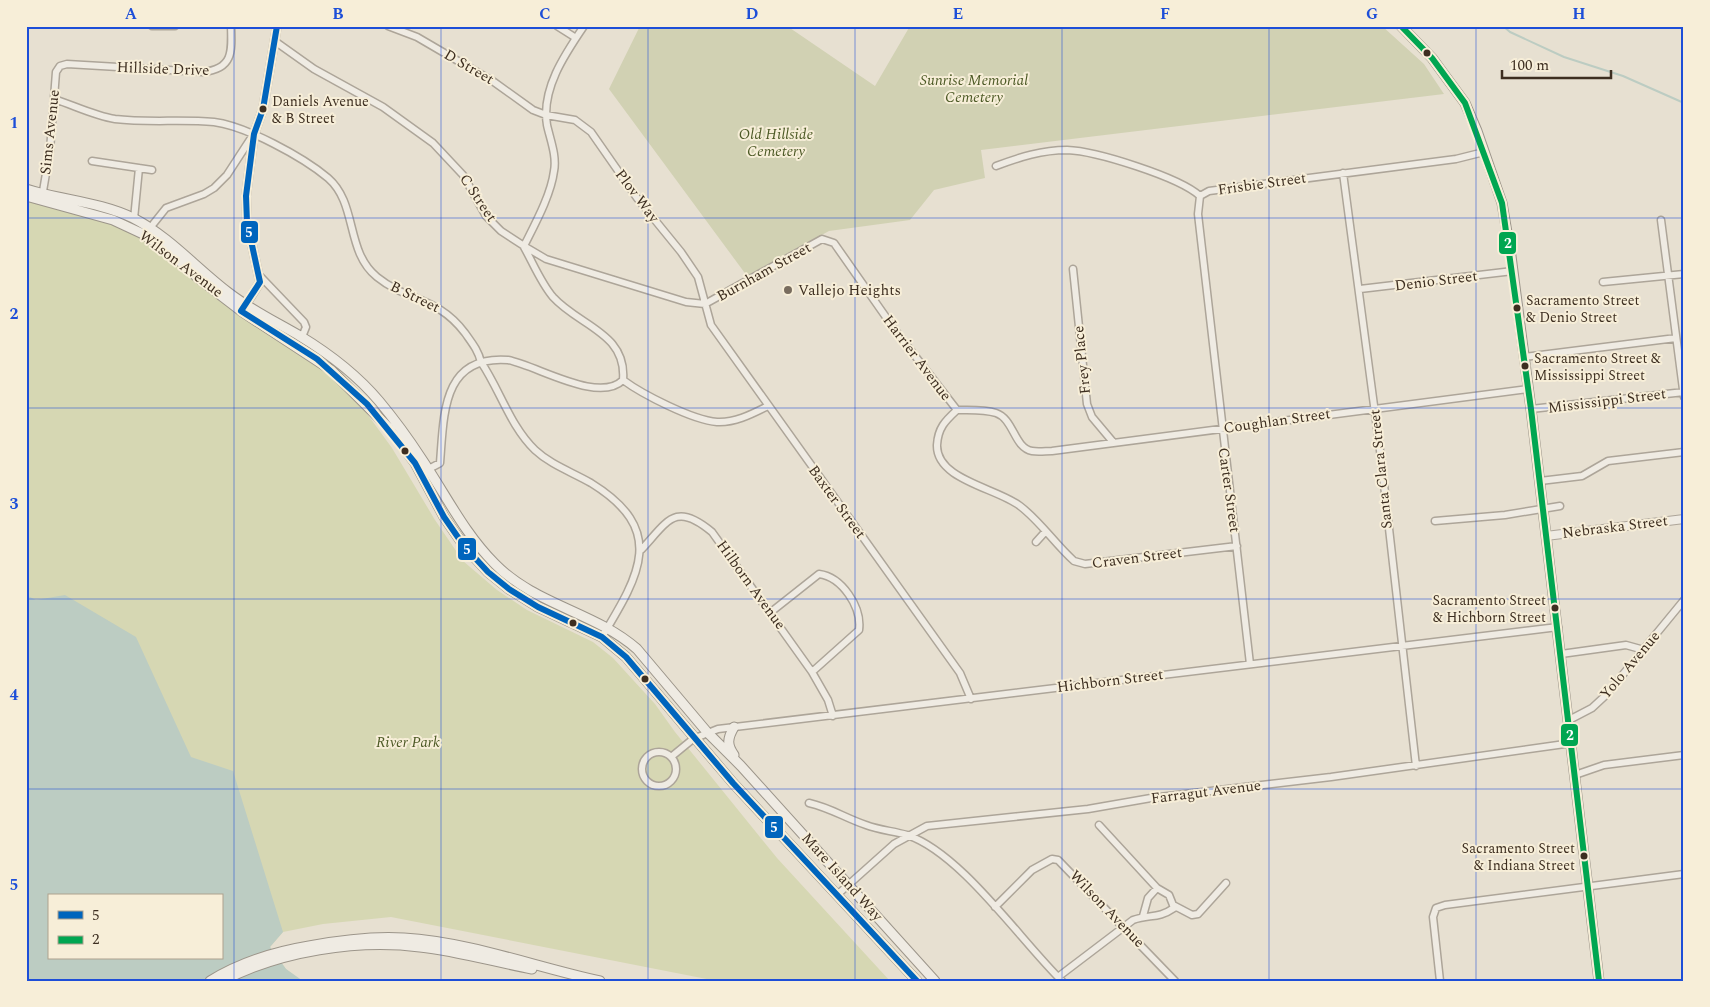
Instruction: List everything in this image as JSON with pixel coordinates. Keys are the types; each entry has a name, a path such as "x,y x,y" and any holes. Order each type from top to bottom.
{"main road":[{"path":"1401,26 1432,58 1465,103 1502,203 1513,271 1540,481 1589,886 1598,981"},
{"name":"Wilson Avenue","path":"26,189 42,197 130,227 158,244 198,278 331,370 388,428 424,472 474,541 497,566 517,582 545,599 608,628 625,638 643,656 707,732"},
{"name":"Wilson Avenue","path":"26,196 96,206 134,219 179,248 244,308 302,337 338,363 377,398 408,438 449,525 464,546 488,572 509,589 538,607 602,636 644,675 693,739"},
{"path":"734,727 728,739 728,746 742,766"},
{"name":"Mare Island Way","path":"707,732 742,766 935,981"},
{"name":"Mare Island Way","path":"693,739 917,981"},
{"path":"210,981 248,961 295,952 357,946 403,945 600,981"},
{"path":"224,981 251,968 295,952"}],"street":[{"path":"152,26 175,26"},
{"name":"Hillside Drive","path":"60,66 67,64 193,72 216,71 225,64 230,55 231,26"},
{"path":"150,228 166,208 204,194 214,188 227,175 254,134 261,120 276,42 277,26"},
{"name":"D Street","path":"388,26 417,37 494,82 533,110 546,115"},
{"path":"557,26 576,38"},
{"path":"584,26 552,84 547,97 546,115 554,170 539,216 524,246 552,296 565,309 613,344 622,358 623,380"},
{"name":"C Street","path":"276,42 314,69 383,107 432,143 463,175 486,216 501,231 524,246 546,259 686,302 705,304"},
{"name":"Sims Avenue","path":"42,197 50,150 56,72 60,66"},
{"name":"B Street","path":"54,99 113,119 227,124 254,134 327,177 340,189 346,204 355,246 366,266 389,285 446,312 458,323 478,350 481,362 517,427 529,443 551,462 591,484 624,509 633,520 641,550 638,570 602,636"},
{"name":"Plov Way","path":"546,115 575,120 591,132 637,198 681,252 698,277 705,304"},
{"path":"244,308 259,287 260,276 247,222 247,190 254,134"},
{"name":"Frisbie Street","path":"996,166 1027,155 1067,150 1106,158 1178,182 1200,196 1209,191 1456,159 1484,152"},
{"path":"92,161 152,170"},
{"path":"134,219 139,168"},
{"name":"Santa Clara Street","path":"1343,173 1375,408 1416,766"},
{"name":"Carter Street","path":"1200,196 1198,214 1221,428 1250,664"},
{"path":"1660,220 1684,394"},
{"name":"Burnham Street","path":"705,304 822,240"},
{"name":"Harrier Avenue","path":"822,240 834,243 840,249 895,330 957,410"},
{"name":"Frey Place","path":"1074,270 1087,404 1092,417 1113,442"},
{"name":"Denio Street","path":"1360,290 1513,271"},
{"path":"1602,282 1684,274"},
{"path":"260,276 304,321 306,327 302,337"},
{"name":"Baxter Street","path":"705,304 711,325 960,673 971,699"},
{"path":"1524,357 1676,338"},
{"path":"424,472 440,464 447,399 456,379 469,367 481,362 498,359 521,362 592,388 612,388 623,380"},
{"path":"623,380 642,394 677,409 716,422 739,419 768,406"},
{"name":"Coughlan Street","path":"957,410 996,413 1005,419 1026,449 1032,451 1052,451 1528,389"},
{"name":"Mississippi Street","path":"1531,409 1684,394"},
{"name":"Craven Street","path":"957,410 945,421 938,433 937,450 943,464 952,473 1020,506 1074,561 1085,564 1237,546"},
{"path":"1540,481 1582,476 1608,461 1684,452"},
{"path":"1435,521 1560,506"},
{"name":"Hilborn Avenue","path":"641,550 663,524 676,517 691,517 712,532 771,612 812,672 828,700 832,716"},
{"name":"Nebraska Street","path":"1546,536 1684,519"},
{"path":"1036,542 1046,532"},
{"path":"771,612 819,574 828,575 838,581 856,607 860,630 812,672"},
{"name":"Yolo Avenue","path":"1569,720 1592,708 1606,695 1684,600"},
{"name":"Hichborn Street","path":"671,757 693,739 707,732 734,727 1558,627"},
{"path":"1561,654 1626,645 1644,650"},
{"name":"Farragut Avenue","path":"838,895 894,844 907,835 927,826 1088,809 1151,798 1416,766 1572,743"},
{"path":"655,753 665,753 671,757 676,767 674,777 663,785 649,783 642,772 646,759 655,753"},
{"path":"1575,771 1684,754"},
{"path":"809,803 830,808 882,831 907,835 949,861 995,907 1060,979 1133,920 1143,916 1162,916 1174,908 1174,905"},
{"path":"1099,825 1157,888 1169,895 1174,905 1192,914 1198,914 1226,883"},
{"name":"Wilson Avenue","path":"995,907 1032,870 1052,858 1058,860 1067,867 1175,981"},
{"path":"1440,981 1433,917 1436,908 1500,897 1684,874"},
{"path":"1143,916 1148,898 1157,888"}],"green space":[{"path":"640,26 787,26 875,86 910,26 1382,26 1424,64 1444,94 981,150 985,178 934,190 910,220 829,231 747,276 609,89"},
{"name":"River Park","path":"26,201 110,223 137,236 169,257 202,287 244,319 322,368 357,400 392,448 435,520 463,561 497,590 527,610 593,642 613,658 655,704 675,732 777,858 890,981 717,981 391,917 323,924 283,932 270,947 286,969 299,979 222,958 228,903 26,599"}],"shaded area":[{"path":"26,595 36,600 65,595 136,637 191,757 233,771 283,932 270,947 286,969 303,981 26,981"}],"waterway":[{"path":"1503,26 1510,32 1564,57 1623,76 1684,103"}],"transit line":[{"name":"5","path":"277,26 263,109 254,134 246,196 247,222 260,282 241,311 317,359 367,404 415,463 444,517 464,546 488,572 509,589 538,607 602,637 626,657 733,783 917,981"},
{"name":"2","path":"1401,26 1432,58 1465,103 1502,203 1531,409 1599,981"}],"place":[{"name":"Daniels Avenue & B Street","path":"263,109"},
{"name":"Vallejo Heights","path":"788,290"},
{"name":"Sacramento Street & Denio Street","path":"1517,308"},
{"name":"Sacramento Street & Mississippi Street","path":"1525,366"},
{"name":"Sacramento Street & Hichborn Street","path":"1555,608"},
{"name":"Sacramento Street & Indiana Street","path":"1584,856"}],"park label":[{"name":"Sunrise Memorial Cemetery","path":"974,88"},
{"name":"Old Hillside Cemetery","path":"776,142"}]}
